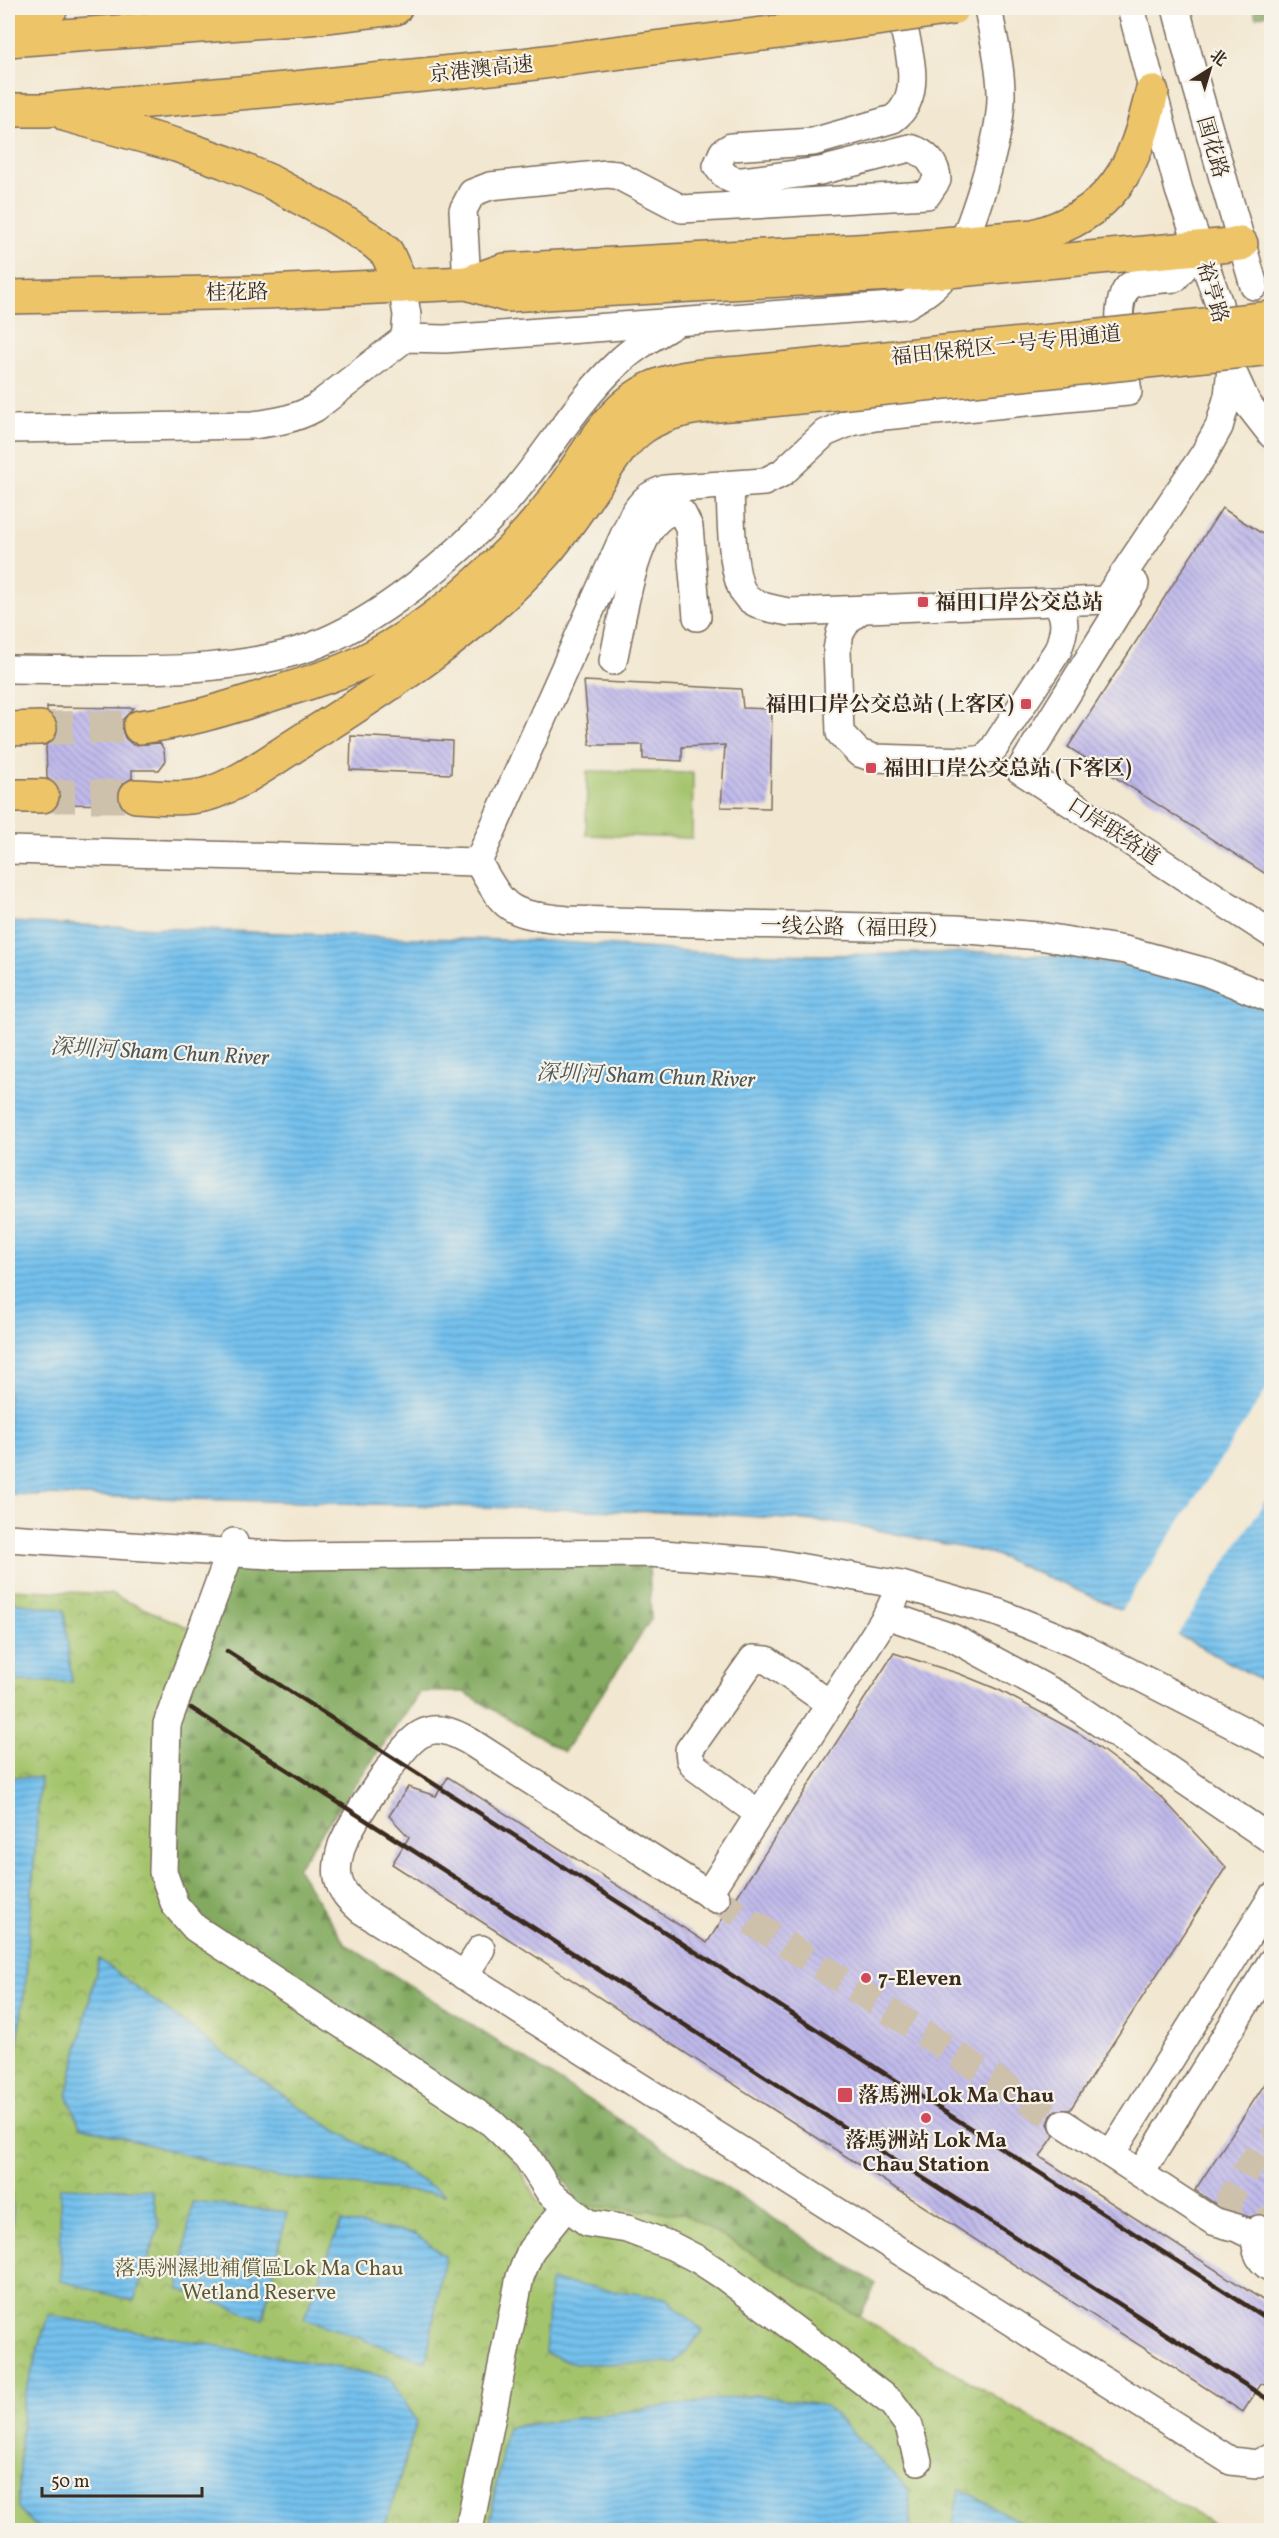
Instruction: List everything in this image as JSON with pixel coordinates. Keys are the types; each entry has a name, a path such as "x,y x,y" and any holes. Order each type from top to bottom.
{"main road":[{"path":"8,16 51,8"},
{"path":"309,18 350,8"},
{"path":"8,40 309,18 395,8"},
{"name":"京港澳高速","path":"8,110 46,110 521,65 953,8"},
{"path":"955,257 1056,230 1090,212 1116,186 1130,161 1152,92"},
{"path":"8,121 46,110 176,145 225,162 269,181 334,216 373,241 387,253 402,286"},
{"path":"955,257 1200,248 1241,244"},
{"name":"桂花路","path":"8,297 266,292 467,284 504,270 955,257"},
{"name":"福田保税区一号专用通道","path":"742,388 1272,318"},
{"name":"福田保税区一号专用通道","path":"742,388 1272,348"},
{"path":"140,727 198,717 227,709 318,680 382,651 438,613 514,547 567,482 603,427 622,409 668,382 742,388"},
{"path":"136,796 183,798 206,795 266,764 389,687 448,644 522,577 561,532 625,442 642,427 659,417 742,388"},
{"path":"8,729 40,728"},
{"path":"8,796 42,796"}],"street":[{"path":"467,284 463,210 472,193 490,186 607,174 617,175 682,209 927,195 937,180 935,166 918,150 910,148 820,171 743,182 736,182 724,176 717,166 718,158 731,147 813,142 893,119 899,115 909,101 912,75 899,8"},
{"path":"8,429 253,425 283,422 315,408 405,338 445,339 906,305 922,296 955,257 976,207 999,120 1001,94 988,8"},
{"name":"国花路","path":"1131,8 1179,190 1200,248"},
{"name":"国花路","path":"1176,8 1241,244 1263,285"},
{"path":"8,850 483,851 570,660 633,514 642,501 665,489 764,482 782,473 825,433 851,422 874,417 1128,392 1120,321 1120,299 1125,290 1133,284 1175,278 1200,248"},
{"name":"裕亨路","path":"1200,248 1263,285 1272,367"},
{"name":"裕亨路","path":"1200,248 1215,292 1231,368 1247,403 1272,435"},
{"path":"1215,292 1263,285"},
{"path":"402,286 407,315 405,338"},
{"path":"8,669 207,667 272,657 310,647 343,632 394,600 446,561 504,505 581,402 617,363 643,343 676,323"},
{"path":"730,486 736,578 747,598 765,608 789,612 1106,600 1204,454 1219,427 1228,396 1231,368"},
{"path":"614,661 637,555 648,533 658,520 668,513 682,513 689,527 697,618"},
{"name":"口岸联络道","path":"1161,518 1162,537 1156,552 1020,770 1272,934"},
{"path":"862,609 848,620 840,633 837,650 840,733 859,753 874,758 969,761 984,759 994,748 1058,650 1065,632 1065,617 1057,602"},
{"name":"一线公路（福田段）","path":"483,851 506,906 526,915 567,920 957,929 1039,936 1125,950 1206,972 1272,999"},
{"path":"8,1538 233,1547 284,1556 649,1553 770,1562 901,1585 999,1613 1073,1643 1272,1745"},
{"path":"233,1547 167,1724 163,1872 175,1905 195,1928 492,2123 527,2157 550,2193 588,2223 627,2229 672,2246 725,2277 892,2403 909,2426 918,2461"},
{"path":"901,1585 887,1615 759,1815 712,1896 469,1740 444,1730 432,1730 421,1734 401,1751 354,1824 342,1847 338,1877 349,1899 361,1910 1231,2461 1257,2464 1272,2456"},
{"path":"887,1615 953,1638 1060,1696 1272,1840"},
{"path":"759,1815 695,1767 690,1759 689,1750 753,1659 767,1660 830,1704"},
{"path":"1111,2154 1272,1897"},
{"path":"464,1976 481,1949"},
{"path":"1141,2173 1272,1961"},
{"path":"1064,2124 1213,2220 1227,2219 1237,2228 1257,2233 1257,2255 1272,2269"},
{"path":"469,2530 520,2277 531,2250 567,2206"}],"green space":[{"path":"1253,8 1271,8 1271,13 1256,17"},
{"path":"587,771 693,773 692,838 586,835"},
{"path":"226,1560 649,1563 651,1619 564,1752 464,1692 420,1692 297,1868 345,1944 876,2284 860,2317 698,2222 579,2205 554,2162 207,1938 173,1882 167,1714"},
{"name":"落馬洲濕地補償區Lok Ma Chau Wetland Reserve","path":"8,1589 110,1594 201,1633 167,1714 174,1882 207,1938 495,2129 538,2201 684,2214 1223,2530 8,2530"}],"water":[{"name":"深圳河 Sham Chun River","path":"8,922 380,937 546,941 698,952 823,955 982,952 1065,957 1176,972 1271,1011 1271,1685 1167,1629 993,1554 844,1523 703,1513 8,1494"},
{"path":"8,1601 64,1610 72,1682 8,1681"},
{"path":"8,1777 40,1778 26,1979 13,2094 8,2100"},
{"path":"99,1959 221,2051 314,2117 446,2195 260,2175 80,2126 67,2095"},
{"path":"8,2181 13,2209 8,2261"},
{"path":"60,2187 152,2190 159,2227 134,2301 61,2281"},
{"path":"192,2202 287,2212 263,2319 179,2289"},
{"path":"341,2222 416,2234 445,2256 426,2362 304,2318"},
{"path":"550,2281 666,2298 703,2331 675,2363 576,2364 545,2353"},
{"path":"48,2315 389,2377 417,2421 384,2530 40,2530 18,2509 23,2402"},
{"path":"754,2395 826,2406 909,2490 911,2530 488,2530 507,2427"},
{"path":"959,2488 1034,2530 952,2530"}],"pier":[{"path":"1271,1383 1271,1492 1176,1638 1120,1612"}],"building":[{"path":"1222,508 1272,540 1272,878 1068,747"},
{"path":"584,681 741,689 743,708 772,709 770,808 721,807 725,745 682,747 682,761 643,759 643,745 590,745"},
{"path":"47,707 134,708 122,720 125,738 133,745 160,743 164,750 165,762 159,770 132,770 132,778 120,786 117,796 120,805 59,804 61,795 58,787 47,778 46,745 56,737 59,727 56,719 47,711"},
{"path":"351,736 452,741 451,774 350,770"},
{"name":"落馬洲站 Lok Ma Chau Station","path":"894,1653 960,1674 999,1690 1080,1734 1134,1774 1164,1800 1226,1867 1070,2110 1057,2110 1051,2116 1048,2124 1054,2136 1040,2157 1272,2306 1272,2386 1261,2384 1243,2412 392,1864 409,1837 389,1816 408,1787 436,1796 448,1777 707,1943"},
{"path":"1272,2073 1272,2220 1264,2214 1249,2217 1220,2207 1195,2190"}],"tunnel":[{"path":"40,728 140,727"},
{"path":"42,796 136,796"},
{"path":"716,1899 1064,2124"},
{"path":"1228,2212 1230,2198 1265,2142 1272,2139"},
{"path":"1259,2229 1272,2216"}],"railway":[{"path":"227,1651 1272,2322"},
{"path":"191,1708 1272,2402"}],"place":[{"name":"福田口岸公交总站","path":"923,602"},
{"name":"福田口岸公交总站 (上客区)","path":"1026,704"},
{"name":"福田口岸公交总站 (下客区)","path":"871,768"},
{"name":"7-Eleven","path":"866,1978"},
{"name":"落馬洲 Lok Ma Chau","path":"845,2095"},
{"name":"落馬洲站 Lok Ma Chau Station","path":"926,2118"}]}
